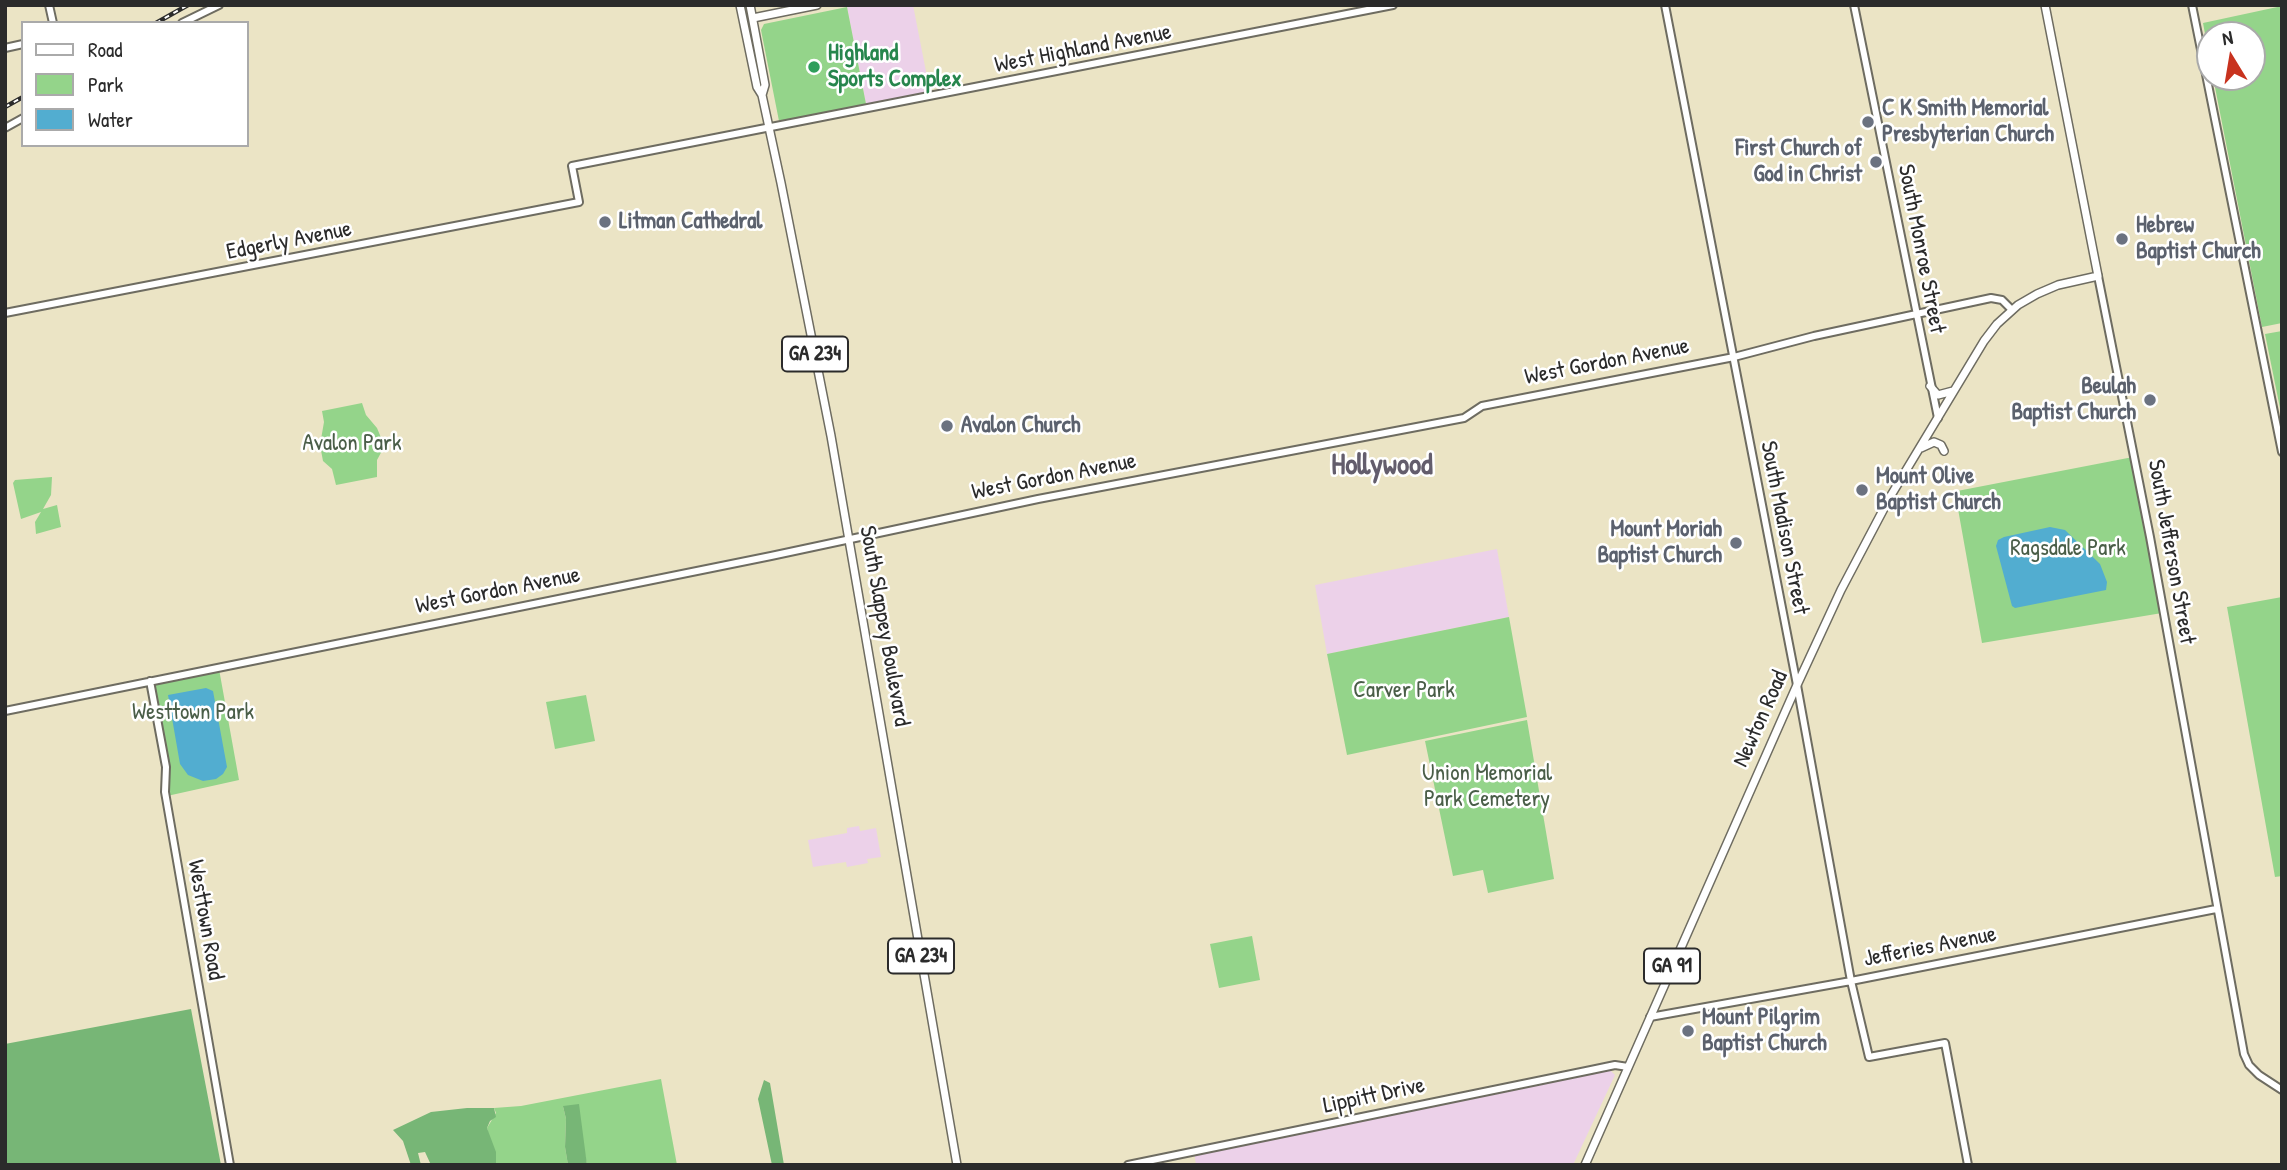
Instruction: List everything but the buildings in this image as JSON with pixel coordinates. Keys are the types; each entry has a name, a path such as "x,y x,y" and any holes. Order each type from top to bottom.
{"main road":[{"name":"South Slappey Boulevard","path":"750,5 765,85 762,95"},
{"path":"752,18 817,5"},
{"name":"South Jefferson Street","path":"2045,5 2098,276"},
{"name":"South Slappey Boulevard","path":"741,7 769,129 850,539 957,1165"},
{"path":"741,7 752,18"},
{"path":"746,34 752,18"},
{"name":"GA 91","path":"2012,310 2030,297 2050,288 2098,276"},
{"name":"Newton Road","path":"1585,1165 1851,568 1918,450 1992,330 2012,310"},
{"path":"1930,386 1938,395 1954,391"},
{"path":"1918,450 1934,442 1941,445 1944,452"}],"street":[{"path":"186,21 219,5"},
{"name":"West Highland Avenue","path":"579,202 572,166 1393,5"},
{"name":"South Madison Street","path":"1665,5 1852,981 1869,1057 1945,1043 1968,1165"},
{"name":"South Monroe Street","path":"1854,5 1938,418"},
{"path":"2192,5 2282,452"},
{"path":"5,128 21,119"},
{"name":"Edgerly Avenue","path":"5,313 579,202"},
{"name":"South Jefferson Street","path":"2098,276 2150,537 2244,1054 2249,1065 2259,1075 2282,1090"},
{"name":"West Gordon Avenue","path":"5,711 1051,497 1464,418 1482,406 1734,357 1814,336 1991,298 2002,300 2012,310"},
{"name":"Westtown Road","path":"150,681 166,767 165,796 230,1165"},
{"name":"Jefferies Avenue","path":"1650,1017 1852,981 2217,909"},
{"name":"Lippitt Drive","path":"1128,1165 1615,1065 1628,1067"}],"shaded area":[{"path":"913,5 930,92 866,104 847,7"},
{"path":"1497,549 1509,617 1327,654 1315,585"},
{"path":"859,826 860,831 876,828 881,857 847,867 846,862 813,867 808,840 847,833 847,828"},
{"path":"1610,1070 1615,1075 1573,1165 1196,1165 1194,1151"}],"green space":[{"path":"2282,6 2282,323 2262,327 2216,91 2266,91 2266,21 2212,21"},
{"name":"Highland Sports Complex","path":"847,7 866,104 779,121 761,30 764,24"},
{"path":"2282,331 2282,418 2265,334"},
{"name":"Avalon Park","path":"362,403 366,415 377,428 382,440 383,449 377,460 377,477 336,485 332,469 323,461 320,445 324,422 322,411"},
{"name":"Ragsdale Park","path":"2133,457 2162,613 1982,643 1958,509 1952,492"},
{"path":"52,477 51,495 43,509 57,505 61,527 36,534 35,522 41,512 21,519 13,483 15,480"},
{"path":"2282,597 2282,876 2275,877 2227,607"},
{"name":"Carver Park","path":"1509,617 1527,717 1347,755 1327,654"},
{"name":"Westtown Park","path":"219,669 239,780 167,796 152,683"},
{"path":"586,695 595,741 555,749 546,702"},
{"name":"Union Memorial Park Cemetery","path":"1527,720 1554,879 1488,893 1483,870 1453,876 1425,741"},
{"path":"1252,936 1260,980 1219,988 1210,944"},
{"path":"191,1009 221,1165 5,1165 5,1044"},
{"path":"661,1079 677,1165 587,1165 584,1150 563,1106 568,1165 496,1165 487,1128 496,1113 494,1108 521,1106"},
{"path":"764,1080 770,1083 784,1165 772,1165 758,1099"},
{"path":"579,1104 587,1165 568,1165 563,1106"},
{"path":"494,1108 496,1117 490,1121 487,1128 496,1152 496,1165 431,1165 425,1152 418,1153 421,1165 411,1165 403,1141 393,1130 431,1112"}],"water":[{"path":"2050,527 2065,530 2100,564 2107,582 2106,590 2015,608 2012,606 1996,546 1998,540"},
{"path":"206,688 213,691 227,767 216,779 203,781 188,775 180,764 168,695"}],"railway":[{"path":"160,21 188,5"},
{"path":"5,107 21,98"}],"place":[{"name":"Highland Sports Complex","path":"814,67"},
{"name":"C K Smith Memorial Presbyterian Church","path":"1868,122"},
{"name":"First Church of God in Christ","path":"1876,162"},
{"name":"Litman Cathedral","path":"605,222"},
{"name":"Hebrew Baptist Church","path":"2122,239"},
{"name":"Beulah Baptist Church","path":"2150,400"},
{"name":"Avalon Church","path":"947,426"},
{"name":"Mount Olive Baptist Church","path":"1862,490"},
{"name":"Mount Moriah Baptist Church","path":"1736,543"},
{"name":"Mount Pilgrim Baptist Church","path":"1688,1031"}],"district":[{"name":"Hollywood","path":"1382,466"}]}
